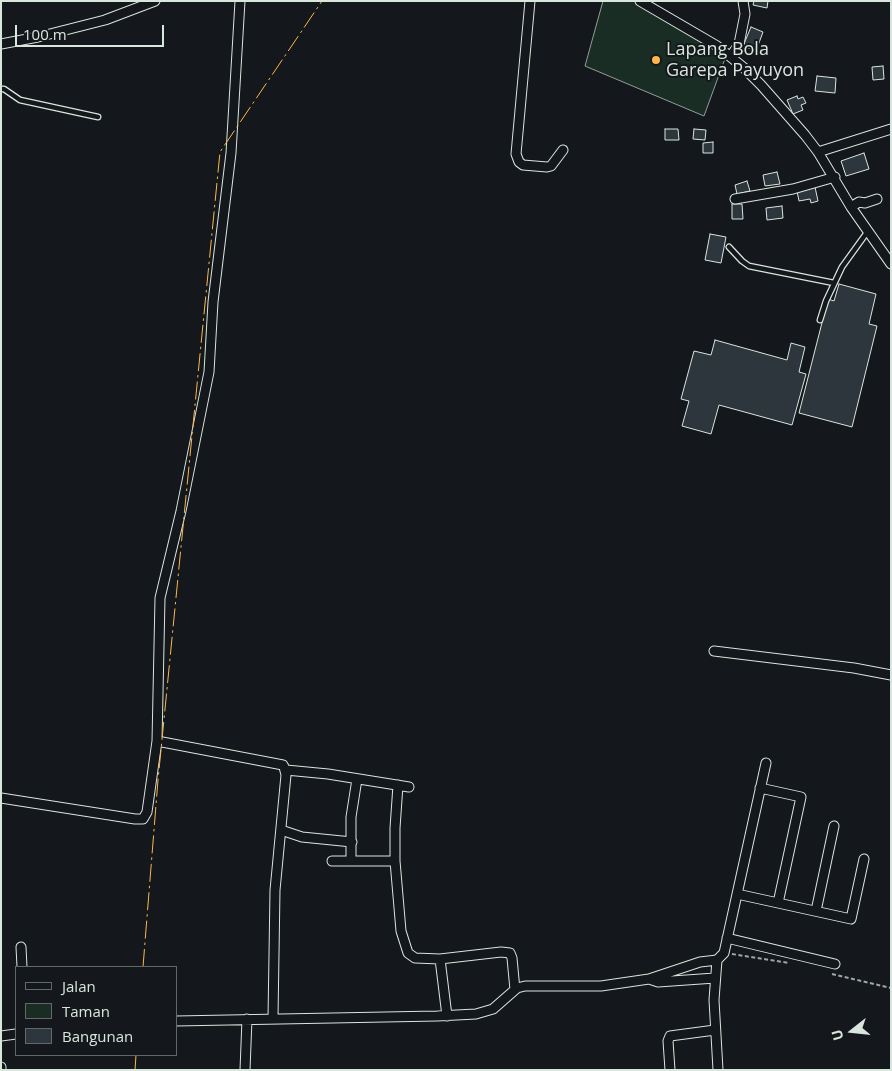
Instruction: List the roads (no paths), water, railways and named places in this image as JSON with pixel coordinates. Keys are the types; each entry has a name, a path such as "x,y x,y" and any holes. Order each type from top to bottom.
{"street":[{"path":"1,44 38,38 105,20 155,1"},
{"path":"1,798 135,819 143,818 147,812 157,741 160,598 181,510 209,372 213,302 231,152 240,1"},
{"path":"530,1 516,154 518,162 524,165 547,167 551,166 563,150"},
{"path":"640,1 731,56 761,85 818,152 851,206 891,264"},
{"path":"731,56 739,44 744,14 743,1"},
{"path":"818,152 891,129"},
{"path":"735,199 793,189 835,177"},
{"path":"851,206 859,202 865,203 877,199"},
{"path":"714,651 854,668 891,675"},
{"path":"157,741 283,765 286,770 275,890 273,1018"},
{"path":"178,1021 476,1014 493,1009 515,990 525,986 601,986 649,979 700,962 716,960 724,953 766,763"},
{"path":"286,770 409,787"},
{"path":"351,861 351,817 357,779"},
{"path":"398,786 395,861 399,920 408,953 415,958 440,959 501,952 510,953 513,962 515,990"},
{"path":"760,788 801,797 778,903"},
{"path":"816,912 834,826"},
{"path":"281,830 302,836 352,842"},
{"path":"737,894 851,919 864,859"},
{"path":"332,861 395,861"},
{"path":"727,938 835,964"},
{"path":"21,947 22,966"},
{"path":"440,959 447,1016"},
{"path":"716,960 714,978 718,1070"},
{"path":"649,979 658,982 714,978"},
{"path":"245,1070 247,1019"},
{"path":"670,1070 668,1041 670,1036 715,1030"},
{"path":"1,1036 15,1034"}],"lane":[{"path":"1,89 4,89 20,100 98,117"},
{"path":"820,320 842,267 868,231"},
{"path":"729,247 742,262 749,266 834,283"}],"place":[{"name":"Lapang Bola Garepa Payuyon","path":"656,60"}]}
